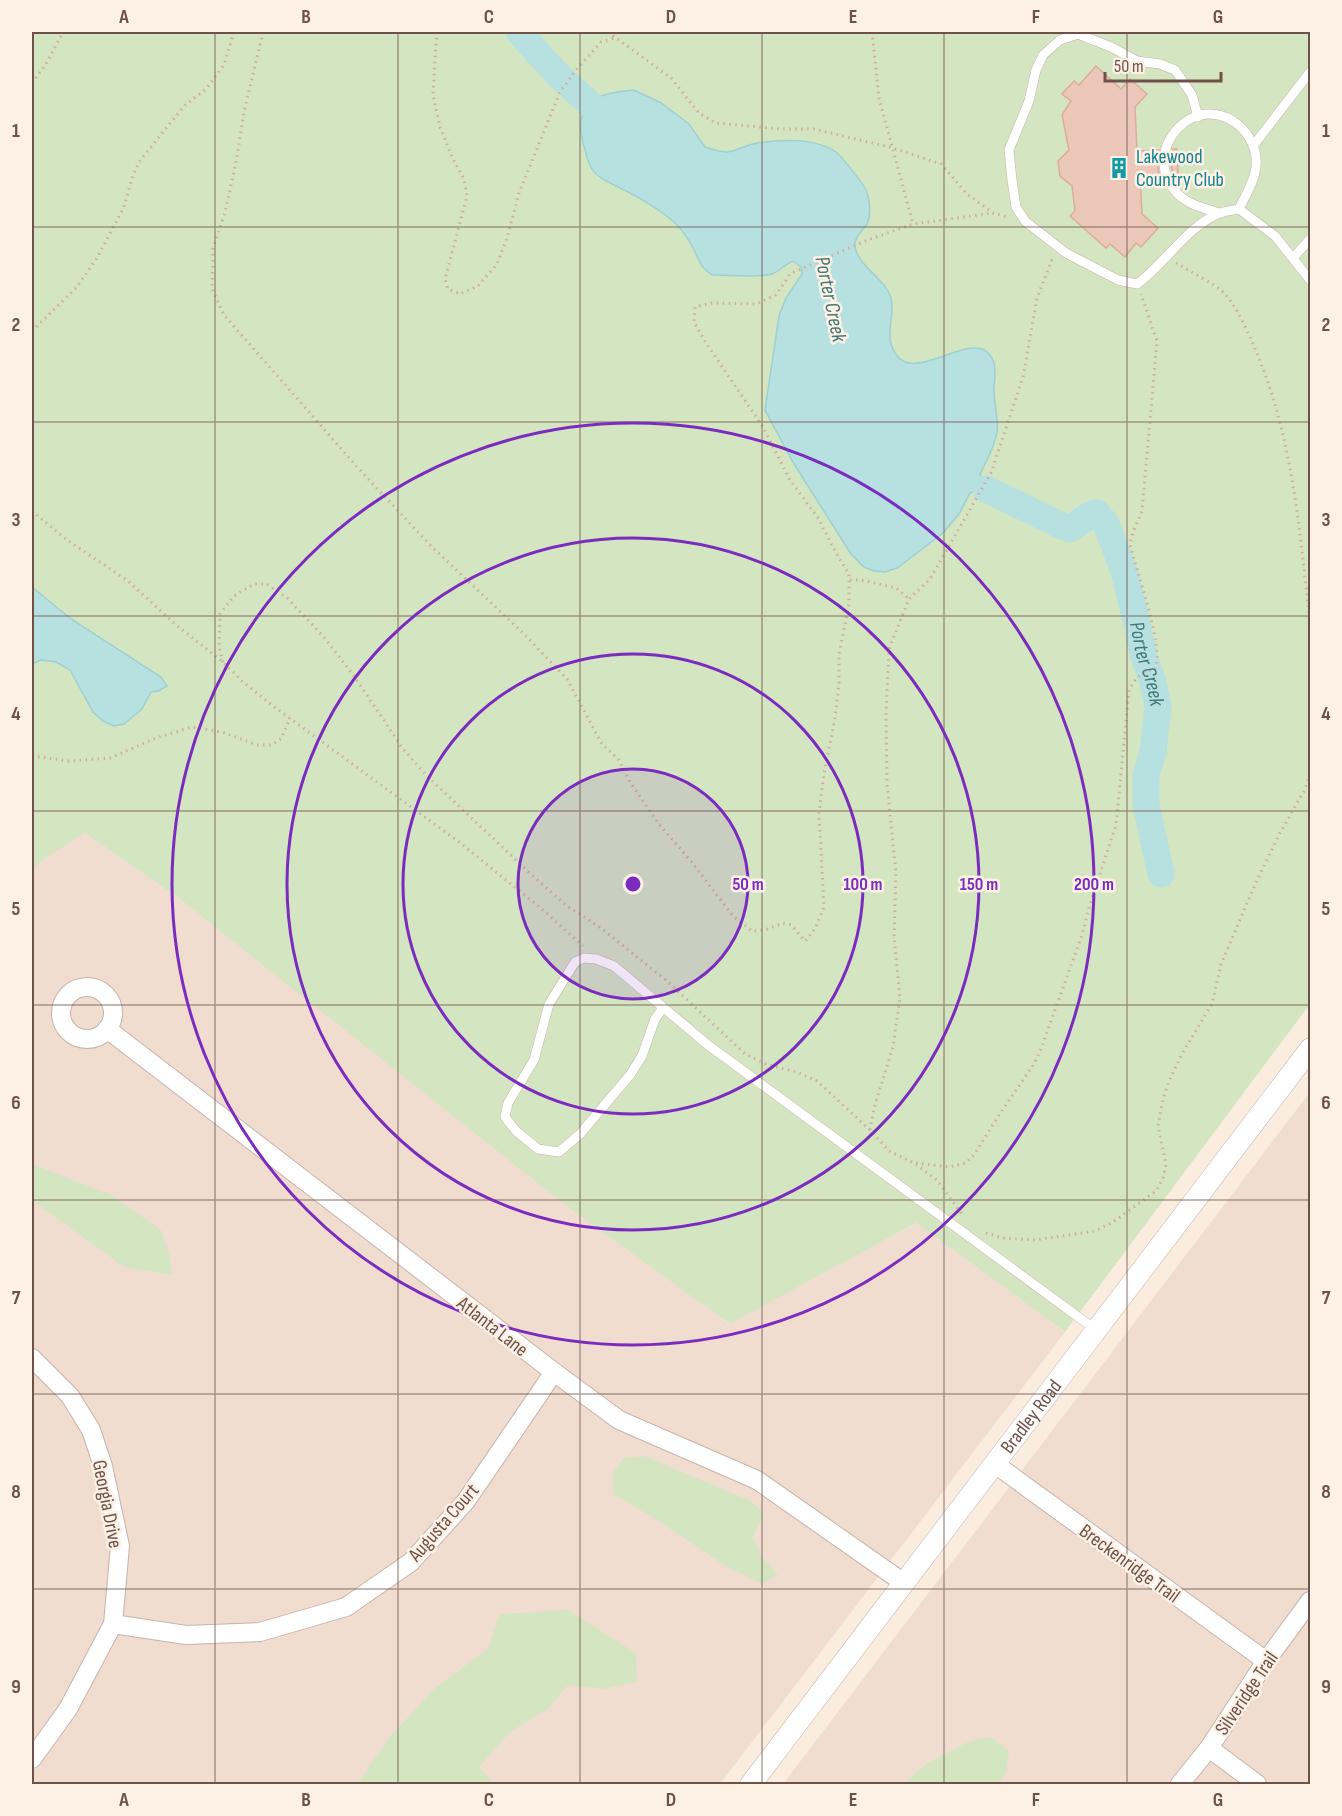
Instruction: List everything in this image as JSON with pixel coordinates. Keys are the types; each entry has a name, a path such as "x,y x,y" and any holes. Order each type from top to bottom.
{"street":[{"name":"Atlanta Lane","path":"107,1029 619,1420 757,1480 904,1583"},
{"name":"Bradley Road","path":"751,1785 1311,1049"},
{"name":"Georgia Drive","path":"32,1358 70,1396 91,1430 103,1466 120,1546 113,1624 68,1709 34,1751"},
{"name":"Augusta Court","path":"113,1624 186,1635 260,1632 346,1607 411,1562 466,1501 554,1372"},
{"name":"Breckenridge Trail","path":"995,1464 1266,1661"},
{"name":"Silveridge Trail","path":"1180,1785 1209,1748 1266,1661 1311,1601"},
{"path":"1209,1748 1257,1785"}],"lane":[{"path":"1198,117 1192,95 1175,70 1160,64 1137,61 1097,36 1078,34 1060,40 1043,55 1036,70 1029,101 1009,150 1016,207 1025,221 1066,254 1119,280 1137,284 1150,275 1197,228 1219,213 1239,209 1275,236 1311,280"},
{"path":"1253,146 1311,72"},
{"path":"1219,213 1186,201 1174,191 1167,179 1164,164 1165,150 1171,136 1180,125 1198,117 1210,115 1226,117 1240,125 1250,137 1256,152 1256,168 1239,209"},
{"path":"1293,258 1311,239"},
{"path":"663,1008 655,1019 642,1056 630,1075 580,1134 559,1152 538,1149 516,1131 505,1117 508,1103 534,1060 549,1004 574,962 584,958 596,959 614,966 718,1052 1096,1330"}],"path":[{"path":"32,83 46,64 63,32"},
{"path":"32,331 76,288 97,258 124,207 139,162 184,106 206,89 224,65 234,32"},
{"path":"263,32 244,112 226,205 213,248 213,289 224,315 350,459 431,546 567,679 602,744 619,760 630,782 658,823 733,916 752,931 765,930 783,923 791,925 805,941 815,929 824,907 819,813 835,718 839,683 838,654 849,604 849,574 818,518 790,480 763,427 704,340 694,322 695,307 712,303 756,304 776,295 790,274 865,241 913,224 993,213 967,194 941,164 893,148 814,129 781,129 716,123 699,113 671,78 608,32"},
{"path":"438,32 433,95 440,127 464,179 466,196 445,279 448,289 460,294 478,286 497,264 507,238 519,193 560,92 601,42 615,38"},
{"path":"872,32 879,98 913,224"},
{"path":"870,1130 874,1108 893,1047 900,999 894,936 896,873 887,784 886,713 889,649 909,598 930,579 991,473 1023,377 1037,298 1057,247"},
{"path":"1167,257 1225,295 1250,334 1269,381 1283,430 1296,497 1311,624"},
{"path":"914,1163 949,1167 966,1163 974,1155 1000,1112 1034,1064 1078,946 1116,825 1129,690 1136,678 1142,673 1155,669 1158,664 1156,637 1130,545 1142,511 1157,341 1137,284"},
{"path":"32,511 67,540 128,581 242,681 459,842 537,905 596,959"},
{"path":"849,580 861,579 896,588 909,598"},
{"path":"223,662 219,647 220,614 234,596 254,584 267,584 287,598 323,636 354,676 403,748 427,776 534,877 567,906 601,928 667,981 745,1054 768,1065 798,1072 817,1081 870,1130 889,1151 914,1163 937,1180 968,1223"},
{"path":"32,756 69,761 110,758 156,738 192,727 222,732 257,745 271,745 281,740 290,718"},
{"path":"980,1231 1002,1238 1035,1240 1095,1231 1113,1222 1156,1191 1163,1178 1166,1164 1158,1126 1169,1081 1183,1052 1212,1004 1221,964 1257,880 1311,775"}],"shaded area":[{"path":"32,796 181,900 729,1324 916,1223 1065,1332 720,1784 32,1784"},
{"path":"1310,1092 1310,1784 783,1784"}],"green space":[{"name":"Lakewood Country Club","path":"32,32 1310,32 1310,1004 1065,1332 916,1223 730,1324 568,1207 181,900 85,833 45,858 32,870"},
{"path":"32,1164 111,1195 161,1230 170,1257 172,1275 124,1267 32,1200"},
{"path":"644,1456 751,1501 764,1514 753,1537 761,1556 778,1575 762,1584 724,1565 654,1518 613,1494 613,1473 623,1458"},
{"path":"568,1610 636,1653 637,1682 603,1689 568,1685 549,1708 510,1732 479,1767 494,1784 357,1784 389,1738 434,1689 488,1649 500,1614"},
{"path":"991,1737 1009,1751 1006,1773 998,1784 903,1784 929,1762 970,1741"}],"water":[{"path":"634,90 661,103 689,124 705,147 710,149 727,152 763,142 785,140 819,144 837,153 854,172 867,192 869,217 867,224 857,237 855,247 860,259 891,297 890,338 899,358 911,363 926,362 972,348 984,350 993,360 997,428 996,438 980,474 983,484 978,490 970,493 959,514 943,533 897,568 885,572 874,571 864,567 851,554 794,464 765,410 779,316 786,298 802,274 801,267 793,261 772,274 713,275 702,266 687,238 671,219 643,200 601,178 591,167 581,128 585,108 599,97"},
{"path":"32,587 71,619 161,677 167,686 151,692 142,709 124,724 114,726 103,721 93,712 70,670 56,662 41,660 32,664"}],"building":[{"name":"Lakewood Country Club","path":"1096,66 1121,89 1130,79 1147,94 1135,107 1137,151 1159,150 1157,161 1159,175 1140,175 1142,214 1158,228 1141,247 1136,243 1125,257 1110,244 1106,248 1070,216 1075,211 1072,186 1060,176 1058,161 1069,150 1062,115 1071,101 1062,94 1074,81 1079,85"},
{"path":"1173,149 1177,149 1178,174 1173,174 1172,170"}],"waterway":[{"name":"Porter Creek","path":"519,32 555,72 616,128"},
{"name":"Porter Creek","path":"986,489 1070,529 1090,515 1097,513 1106,524 1124,571 1158,707 1153,752 1146,776 1146,805 1161,874"}],"place":[{"name":"Lakewood Country Club","path":"1119,168"}]}
